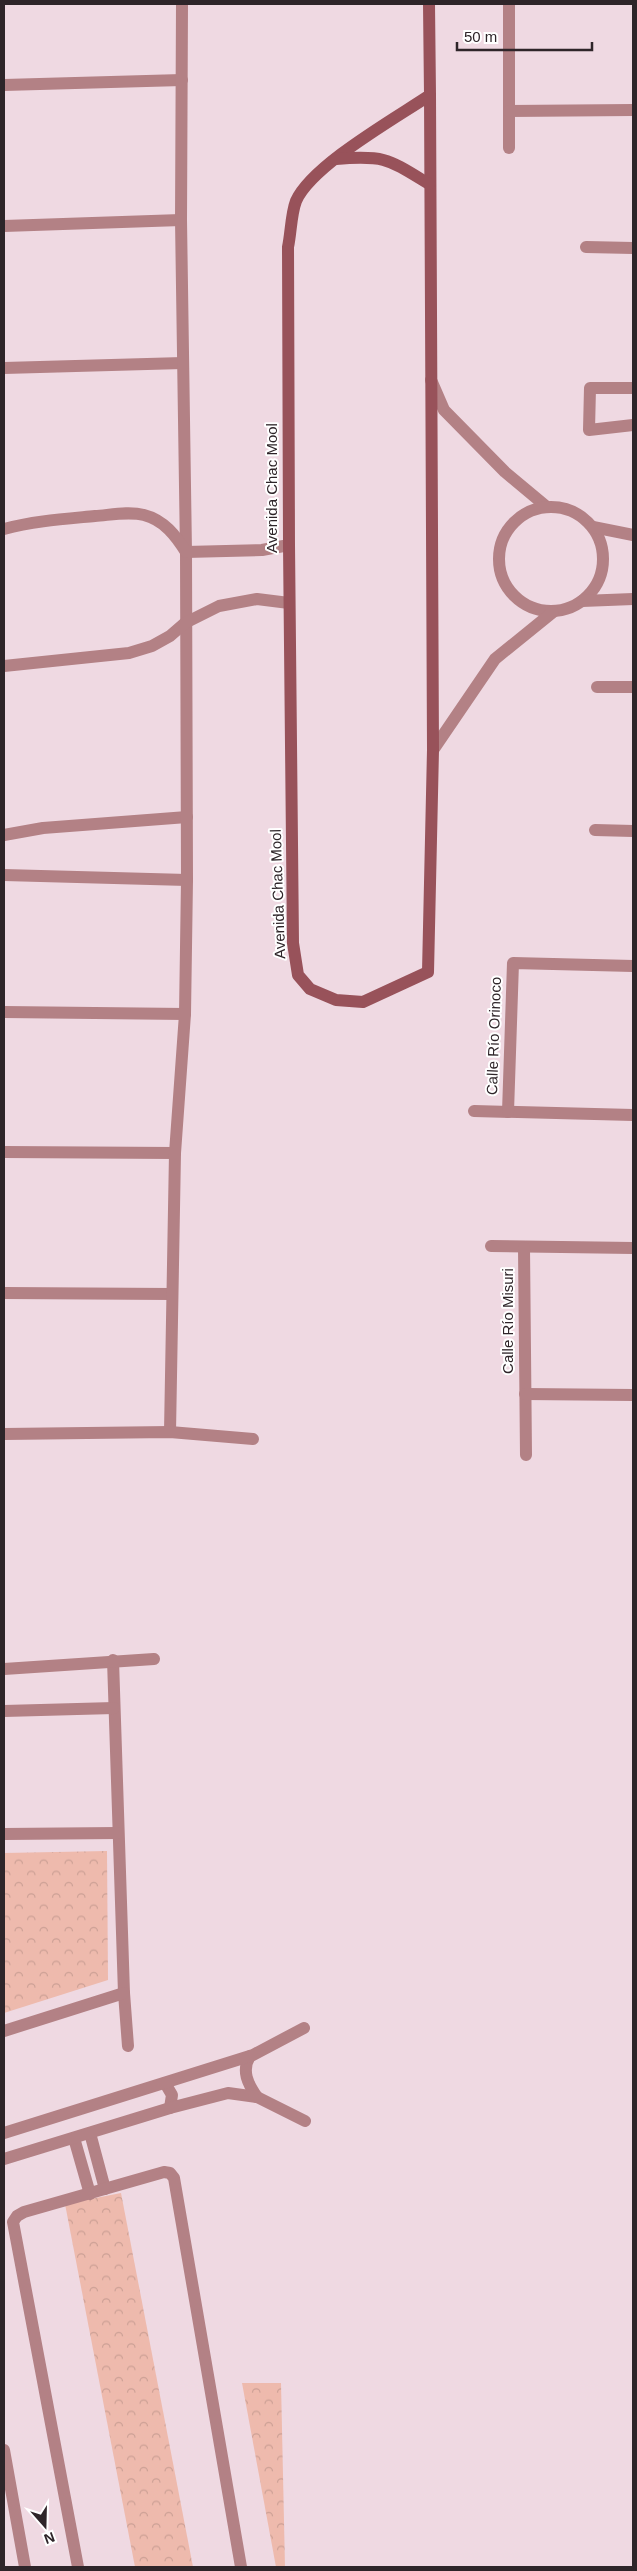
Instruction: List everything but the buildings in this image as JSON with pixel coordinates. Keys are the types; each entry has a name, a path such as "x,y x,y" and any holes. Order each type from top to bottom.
{"main road":[{"name":"Avenida Chac Mool","path":"429,4 430,95 429,184 433,750 428,972 363,1002 336,1000 310,989 298,975 293,943 288,545 288,247 296,202 314,176 334,160 430,95"},
{"path":"334,160 369,156 391,160 429,184"}],"street":[{"path":"170,1432 175,1153 185,1014 187,880 186,552 181,220 182,4"},
{"path":"509,4 509,148"},
{"path":"4,85 182,80"},
{"path":"509,111 633,110"},
{"path":"4,226 181,220"},
{"path":"586,247 633,248"},
{"path":"4,368 183,364"},
{"path":"431,380 444,410 505,472 548,507"},
{"path":"633,388 590,388 589,430 633,425"},
{"path":"548,507 565,508 580,515 593,527 601,542 604,559 601,575 594,590 582,601 569,609 554,612 538,610 523,604 510,594 502,579 498,563 499,547 506,531 516,519 531,510 548,507"},
{"path":"4,528 30,522 115,514 144,515 162,524 175,535 186,552"},
{"path":"593,527 633,535"},
{"path":"186,552 262,550 288,545"},
{"path":"4,666 129,653 152,646 170,636 185,622 211,609 238,601 257,599 289,603"},
{"path":"582,601 633,599"},
{"path":"433,750 495,659 554,612"},
{"path":"597,687 633,687"},
{"path":"4,835 43,828 187,817"},
{"path":"595,830 633,831"},
{"path":"4,875 187,880"},
{"name":"Calle Río Orinoco","path":"508,1112 513,963 633,966"},
{"path":"4,1012 185,1014"},
{"name":"Calle Río Orinoco","path":"474,1111 633,1115"},
{"path":"4,1152 175,1153"},
{"name":"Calle Río Misuri","path":"491,1246 524,1248 633,1248"},
{"name":"Calle Río Misuri","path":"524,1248 526,1455"},
{"path":"4,1292 172,1294"},
{"name":"Calle Río Misuri","path":"525,1394 633,1395"},
{"path":"4,1434 170,1432 253,1439"},
{"path":"4,1668 154,1659"},
{"path":"113,1660 124,1993 128,2046"},
{"path":"4,1710 114,1708"},
{"path":"4,1834 118,1832"},
{"path":"4,2031 124,1993"},
{"path":"4,2133 250,2056 304,2028"},
{"path":"250,2056 246,2063 245,2071 247,2080 258,2098"},
{"path":"165,2083 172,2095 170,2108"},
{"path":"4,2159 170,2108 228,2094 258,2098 305,2121"},
{"path":"90,2133 105,2189"},
{"path":"74,2138 90,2194"},
{"path":"78,2567 13,2222 17,2216 24,2212 164,2172 170,2173 174,2178 241,2567"},
{"path":"4,2450 25,2567"}],"green space":[{"path":"107,1851 108,1980 4,2013 4,1853"},
{"path":"121,2193 193,2567 135,2567 65,2204"},
{"path":"242,2383 281,2383 285,2567 276,2567"}]}
